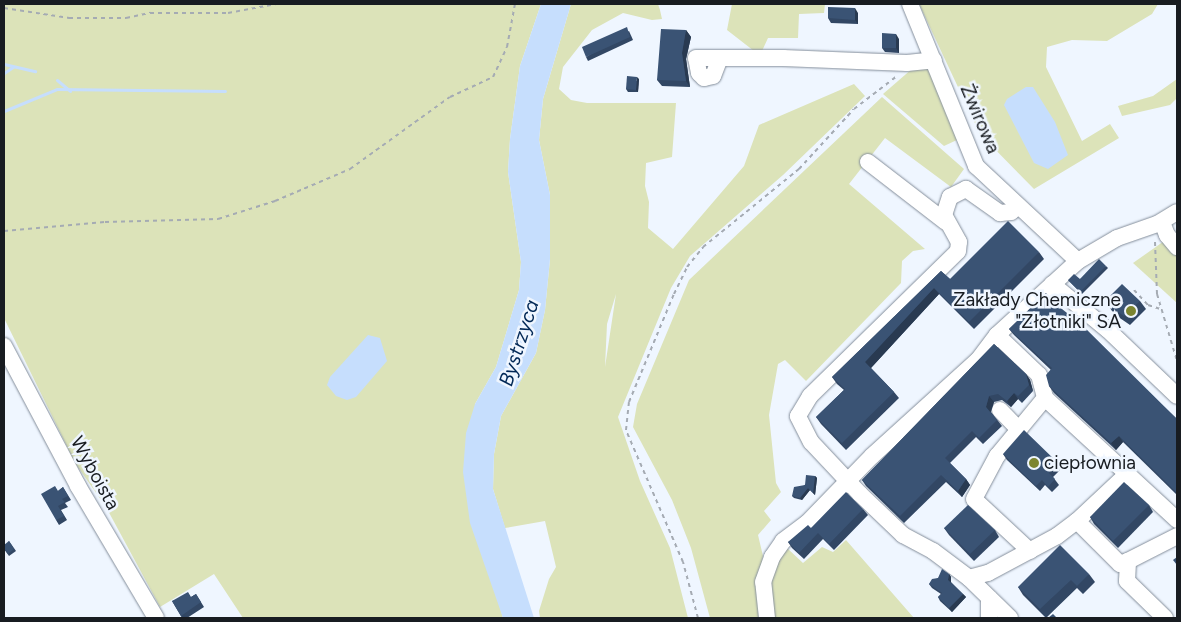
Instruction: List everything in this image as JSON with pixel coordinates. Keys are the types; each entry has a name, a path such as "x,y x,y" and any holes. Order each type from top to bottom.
{"street":[{"name":"Żwirowa","path":"910,4 976,166 1018,206 1084,257"},
{"path":"720,58 907,63 934,60"},
{"path":"868,162 946,222 959,242 958,251 944,267 936,270 894,310 800,409 798,416 804,433 848,481 903,535 969,578 1010,618"},
{"path":"946,222 947,202 961,190 971,189 1000,213 1006,214 1018,206"},
{"path":"767,618 763,582 772,557 783,541 808,523 848,481 978,360 997,335 1084,257 1116,238 1159,229 1177,212"},
{"path":"1159,229 1177,247"},
{"path":"1052,284 1112,334 1177,396"},
{"path":"1112,334 1128,336 1177,384"},
{"path":"997,335 1039,374 1045,398 1126,475 1177,520"},
{"name":"Wyboista","path":"4,346 78,486 156,618"},
{"path":"1030,551 974,499 997,456 1045,398"},
{"path":"1000,410 1019,430"},
{"path":"969,578 978,578 1030,551 1077,521 1126,475"},
{"path":"1077,521 1120,564 1177,536"},
{"path":"1128,561 1127,581 1165,618"},
{"path":"989,598 989,618"}],"path":[{"path":"4,8 69,18 126,18 150,13 228,13 276,4"},
{"path":"4,231 114,222 218,220 275,201 350,169 450,97 493,77 507,47 515,4"},
{"path":"698,618 683,562 626,430 629,402 674,294 687,267 703,247 799,168 854,109 905,71 907,63"},
{"path":"1159,229 1155,281 1160,309 1177,361"},
{"path":"1134,290 1148,305 1160,309"}],"green space":[{"path":"4,4 541,4 520,66 510,139 508,172 521,262 519,290 496,367 475,404 492,578 503,618 243,618 214,574 160,607 106,507 75,463 4,318"},
{"path":"571,4 658,4 662,19 652,20 623,13 592,30 563,67 559,89 571,100 587,103 676,103 672,157 646,163 645,186 649,202 648,228 673,249 744,166 759,125 854,84 865,96 783,175 690,256 671,288 618,417 640,481 670,548 688,618 540,618 539,611 549,579 556,567 545,521 505,528 493,489 494,454 501,416 536,353 545,310 550,259 550,195 539,140 543,99","holes":["616,294 605,367 607,324"]},
{"path":"732,4 825,4 824,13 799,14 798,38 768,38 762,51 754,51 727,30"},
{"path":"919,4 1158,4 1152,14 1107,41 1072,40 1047,47 1046,67 1082,141 1110,124 1119,138 1034,189 980,134"},
{"path":"929,67 959,139 944,146 883,94 913,68"},
{"path":"1177,79 1177,98 1170,105 1122,116 1118,106 1153,96"},
{"path":"882,97 964,169 951,187 885,138 849,184 925,249 913,251 902,261 901,283 806,381 785,360 778,364 769,415 776,483 781,492 764,511 771,520 758,535 763,556 760,580 763,618 710,618 691,548 672,500 633,427 637,404 689,280"},
{"path":"1177,232 1177,303 1133,263"},
{"path":"846,540 914,618 772,618 770,572 787,548 803,563 822,547 833,552"}],"water":[{"name":"Bystrzyca","path":"541,4 571,4 543,99 539,140 550,195 550,259 545,310 536,353 501,416 494,454 493,489 534,618 503,618 470,523 463,472 466,433 475,404 496,367 519,290 521,262 508,172 510,139 520,66"},
{"path":"1026,87 1033,87 1055,122 1068,155 1048,169 1034,163 1004,105 1007,99"},
{"path":"368,335 380,338 387,361 356,397 347,400 336,396 327,385 330,377"}],"building":[{"path":"828,7 855,8 855,20 828,18"},
{"path":"627,27 630,37 586,57 582,47"},
{"path":"661,29 686,30 682,53 686,81 657,80"},
{"path":"882,33 896,34 896,48 882,48"},
{"path":"627,76 637,77 636,90 626,89"},
{"path":"1008,221 1039,252 969,322 934,288 865,362 894,392 842,443 816,417 845,389 832,377 941,271 950,279"},
{"path":"1099,259 1106,266 1080,292 1068,280 1074,274 1080,279"},
{"path":"1122,284 1140,301 1124,316 1108,305 1111,303 1107,299"},
{"path":"1046,293 1047,297 1082,325 1177,419 1177,493 1119,436 1111,443 1049,386 1046,375 1052,368 1009,329"},
{"path":"994,344 1026,374 1029,385 1018,396 1014,393 1007,401 998,394 989,396 986,407 997,420 979,438 972,431 945,458 966,479 958,491 941,475 900,516 862,480"},
{"name":"ciepłownia","path":"1024,430 1058,463 1049,473 1055,479 1048,487 1042,480 1036,486 1003,454"},
{"path":"806,475 815,476 813,493 808,488 800,498 792,496 794,487 805,485"},
{"path":"1124,482 1149,505 1113,541 1090,517"},
{"path":"55,486 58,491 63,487 68,496 62,499 65,502 58,506 64,516 56,520 41,494"},
{"path":"846,492 863,509 829,544 818,533 799,553 788,542 808,525 811,528"},
{"path":"968,505 995,530 970,554 944,528"},
{"path":"9,541 14,549 8,554 4,549 4,545"},
{"path":"1060,545 1089,574 1077,586 1071,580 1040,609 1018,587"},
{"path":"1177,557 1177,565 1173,560"},
{"path":"942,569 949,574 948,580 963,594 949,608 938,597 942,593 929,584 932,579 938,578"},
{"path":"188,592 191,597 196,594 201,602 181,616 172,601"},
{"path":"1053,614 1057,618 1048,618"}],"waterway":[{"path":"4,64 35,71"},
{"path":"4,73 13,67"},
{"path":"57,80 70,91"},
{"path":"4,111 57,89 225,91"}],"place":[{"name":"Zakłady Chemiczne \"Złotniki\" SA","path":"1131,311"},
{"name":"ciepłownia","path":"1034,463"}]}
